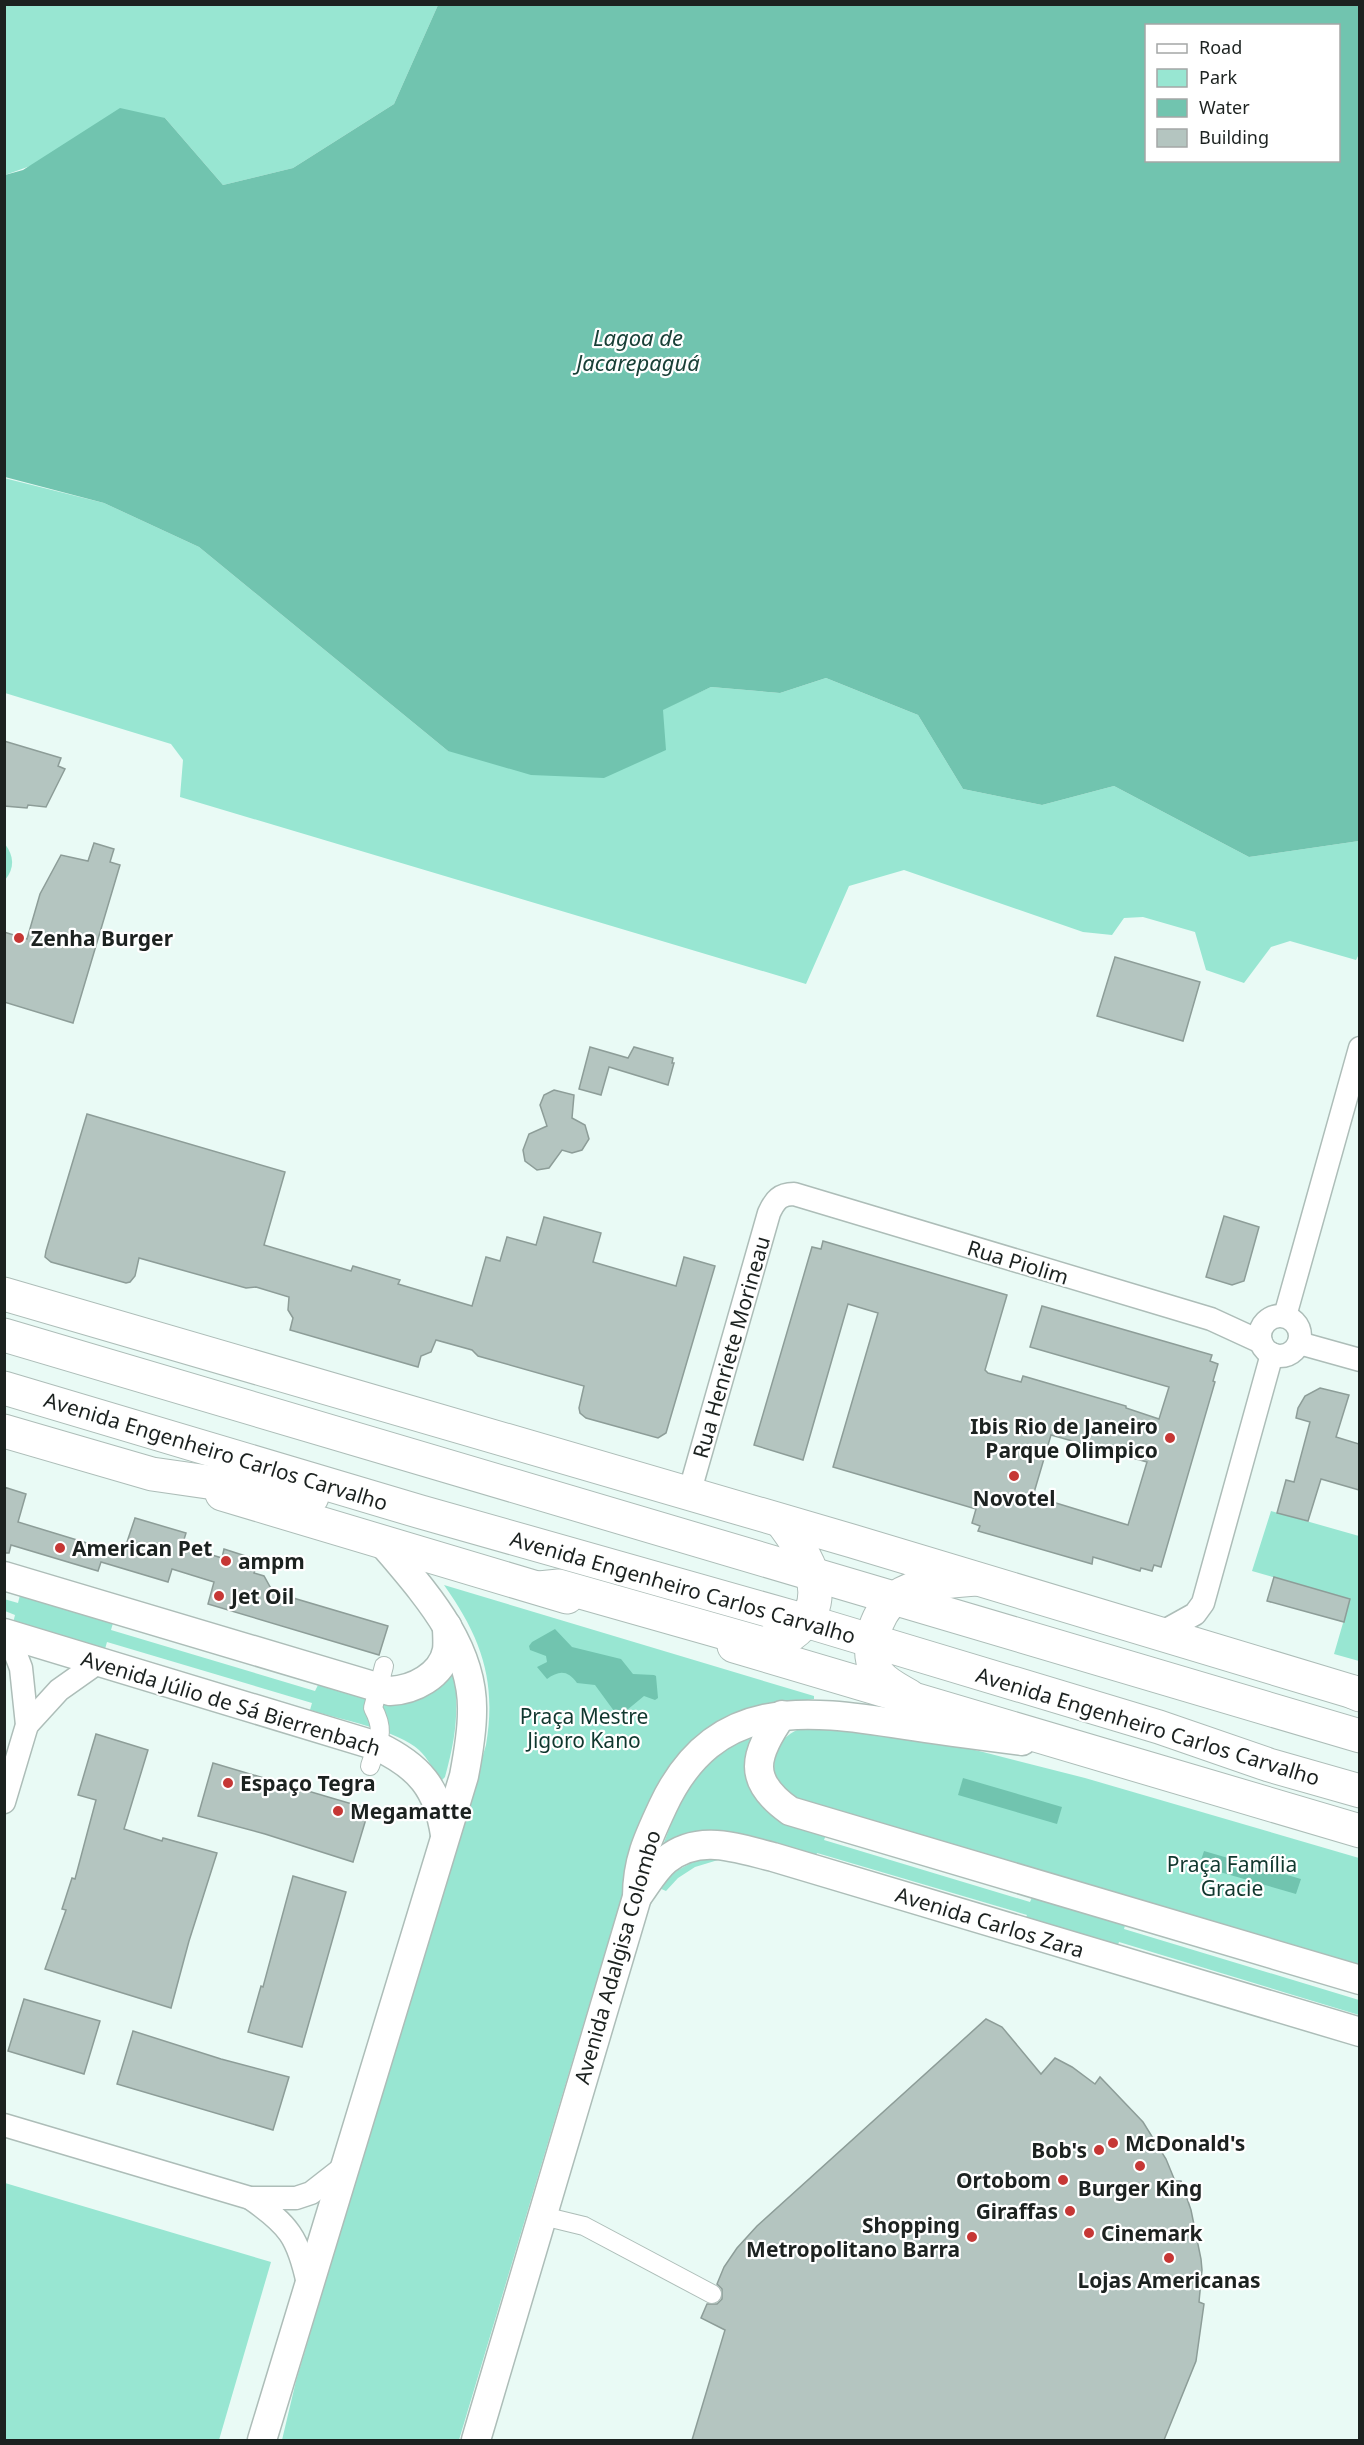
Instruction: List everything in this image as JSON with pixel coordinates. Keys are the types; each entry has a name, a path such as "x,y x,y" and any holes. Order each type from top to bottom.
{"main road":[{"path":"4,1294 976,1578 1357,1694"},
{"path":"4,1335 1359,1736"},
{"name":"Avenida Engenheiro Carlos Carvalho","path":"4,1388 421,1512 806,1621 1159,1727 1269,1765 1359,1791"},
{"name":"Avenida Engenheiro Carlos Carvalho","path":"4,1431 909,1696 1075,1748 1359,1831"},
{"path":"152,1474 421,1512"},
{"path":"539,1588 559,1586 760,1643 778,1642 790,1637 806,1621 815,1599 813,1576 795,1539 782,1522"},
{"path":"909,1696 884,1680 873,1664 872,1641 883,1612 894,1599 925,1586 944,1581 976,1578"},
{"path":"1269,1765 1302,1783 1359,1802"}],"street":[{"path":"1286,1316 1359,1048"},
{"name":"Rua Piolim","path":"775,1201 784,1194 794,1194 1212,1319 1267,1348"},
{"name":"Rua Henriete Morineau","path":"689,1494 769,1213 775,1201"},
{"path":"1159,1635 1195,1614 1203,1604 1267,1348 1262,1327 1267,1320 1273,1317 1286,1316 1295,1321 1299,1328 1299,1343 1295,1350 1288,1354 1267,1348"},
{"path":"1299,1343 1359,1360"},
{"path":"262,2440 464,1776 472,1710 465,1668 447,1624 381,1541"},
{"path":"4,1576 381,1676 390,1691 405,1690 420,1684 437,1670 447,1651 447,1624"},
{"path":"4,1802 27,1725 21,1668 6,1634"},
{"name":"Avenida Júlio de Sá Bierrenbach","path":"6,1634 100,1661 374,1756 396,1755 418,1772 441,1809 446,1836"},
{"path":"27,1725 59,1690 100,1661"},
{"path":"374,1756 381,1725 373,1708 381,1676"},
{"path":"782,1715 765,1738 759,1764 759,1776 772,1798 790,1811 1359,1980"},
{"name":"Avenida Adalgisa Colombo","path":"476,2440 637,1897 637,1871 651,1831 669,1793 688,1764 710,1743 734,1728 758,1719 782,1715 856,1717 1075,1748"},
{"name":"Avenida Carlos Zara","path":"637,1897 665,1861 678,1852 701,1843 726,1846 773,1857 1359,2032"},
{"path":"4,2125 250,2198 296,2198 311,2193 344,2168"},
{"path":"250,2198 280,2220 289,2231 302,2256 308,2284"},
{"path":"543,2216 584,2226 712,2294"}],"green space":[{"path":"5,5 438,5 394,104 293,168 223,185 165,118 5,175"},
{"path":"4,478 104,503 199,547 448,751 663,709 711,687 780,693 826,678 918,715 963,789 1042,805 1114,786 1249,857 1359,841 1359,954 1356,960 1290,941 1271,947 1244,983 1206,970 1195,932 1143,917 1124,918 1112,935 1083,932 904,870 849,886 806,984 180,797 183,760 171,744 5,693"},
{"path":"5,844 10,853 12,866 5,880"},
{"path":"1271,1511 1359,1536 1359,1661 1334,1654 1350,1599 1252,1571"},
{"name":"Praça Mestre Jigoro Kano","path":"444,1585 814,1696 814,1699 769,1706 721,1724 623,1892 459,2440 282,2440 296,2381 486,1745 489,1700 483,1660 468,1623"},
{"path":"20,1595 113,1623 111,1630 315,1691 318,1685 373,1700 408,1701 424,1696 439,1686 454,1670 456,1724 445,1777 441,1781 428,1761 410,1743 383,1731 310,1710 312,1703 107,1642 105,1649 13,1623 15,1615 5,1611 4,1599 18,1603"},
{"name":"Praça Família Gracie","path":"806,1726 878,1726 1085,1778 1359,1858 1359,1967 795,1802 775,1784 775,1755 782,1741"},
{"path":"757,1730 751,1739 748,1753 826,1835 824,1840 1030,1902 1033,1895 1126,1922 1124,1929 1359,2000 1359,2015 1119,1942 1116,1950 1024,1922 1027,1915 817,1853 814,1861 663,1845 681,1798 709,1760"},
{"path":"709,1856 717,1857 718,1860 695,1867 678,1878 666,1891 659,1888 681,1868"},
{"path":"5,2183 271,2262 219,2440 5,2440"}],"water":[{"name":"Lagoa de Jacarepaguá","path":"438,5 1359,5 1359,841 1249,857 1114,786 1042,805 963,789 918,715 826,678 780,693 711,687 663,710 666,750 604,778 531,775 448,751 199,547 104,503 5,477 5,175 23,170 120,108 165,118 223,185 293,168 394,104"},
{"path":"555,1629 572,1647 621,1659 633,1674 656,1676 658,1698 655,1700 644,1696 621,1715 614,1711 595,1685 577,1683 563,1673 555,1674 547,1679 537,1667 547,1662 546,1656 530,1650 529,1646"},
{"path":"963,1778 1062,1807 1057,1824 958,1795"},
{"path":"1204,1851 1301,1879 1296,1894 1199,1866"}],"building":[{"path":"4,741 61,758 58,766 65,769 46,807 4,806"},
{"path":"94,843 114,849 110,862 120,865 73,1023 4,1002 4,932 27,939 40,894 61,855 88,861"},
{"path":"1115,957 1200,982 1183,1041 1097,1016"},
{"path":"590,1047 628,1058 634,1047 673,1058 672,1063 674,1063 668,1085 609,1067 601,1095 579,1089"},
{"path":"554,1090 574,1095 572,1118 585,1125 589,1139 582,1150 572,1153 562,1150 549,1168 537,1170 525,1161 523,1150 529,1134 547,1126 540,1105 544,1095"},
{"path":"87,1114 285,1172 264,1245 351,1271 353,1266 400,1280 398,1284 472,1306 486,1257 500,1261 507,1237 536,1245 544,1217 601,1233 593,1262 676,1286 684,1257 715,1266 666,1433 658,1438 586,1418 580,1413 579,1408 584,1386 478,1356 472,1350 436,1340 431,1352 421,1356 418,1367 290,1330 293,1318 288,1310 289,1297 256,1287 246,1288 139,1258 135,1276 126,1283 51,1262 45,1257 46,1251"},
{"path":"1224,1216 1259,1227 1244,1281 1232,1285 1206,1277"},
{"path":"823,1241 1007,1295 985,1370 988,1373 1021,1382 1023,1376 1126,1406 1126,1408 1159,1419 1169,1387 1030,1347 1042,1306 1212,1355 1210,1361 1218,1364 1213,1381 1215,1382 1161,1567 1154,1565 1152,1571 1141,1568 1140,1571 1093,1557 1092,1564 978,1531 980,1526 972,1523 976,1509 833,1467 878,1313 848,1304 803,1460 754,1445 812,1247 821,1249","holes":["1051,1435 1147,1462 1128,1525 1033,1496"]},
{"path":"1320,1388 1349,1395 1336,1437 1359,1444 1359,1490 1321,1479 1308,1521 1277,1513 1286,1480 1294,1482 1310,1422 1296,1418 1298,1408 1305,1396"},
{"path":"4,1487 26,1494 18,1522 123,1554 135,1518 186,1533 182,1546 222,1558 224,1549 258,1560 254,1573 264,1576 273,1592 388,1626 379,1655 208,1604 214,1582 172,1569 168,1582 101,1562 98,1571 11,1545 9,1553 4,1553"},
{"path":"1274,1577 1350,1599 1344,1622 1267,1601"},
{"path":"96,1734 148,1750 124,1829 162,1841 163,1838 217,1853 189,1941 171,2008 45,1969 66,1910 62,1909 72,1878 75,1879 96,1800 78,1795"},
{"path":"213,1763 369,1809 353,1862 265,1834 198,1816"},
{"path":"293,1876 346,1892 302,2047 248,2032 261,1986 263,1987"},
{"path":"24,1999 100,2021 84,2074 8,2051"},
{"name":"Shopping Metropolitano Barra","path":"986,2019 1002,2027 1041,2074 1055,2058 1095,2084 1100,2077 1143,2122 1166,2159 1175,2181 1181,2181 1191,2210 1201,2259 1199,2302 1204,2304 1196,2361 1164,2440 692,2440 725,2330 701,2318 707,2304 717,2304 722,2299 722,2289 717,2284 724,2267 737,2248 757,2226"},
{"path":"133,2031 221,2059 289,2077 273,2130 117,2084"}],"place":[{"name":"Zenha Burger","path":"19,938"},
{"name":"Ibis Rio de Janeiro Parque Olimpico","path":"1170,1438"},
{"name":"Novotel","path":"1014,1476"},
{"name":"American Pet","path":"60,1548"},
{"name":"ampm","path":"226,1561"},
{"name":"Jet Oil","path":"219,1596"},
{"name":"Espaço Tegra","path":"228,1783"},
{"name":"Megamatte","path":"338,1811"},
{"name":"McDonald's","path":"1113,2143"},
{"name":"Bob's","path":"1099,2150"},
{"name":"Burger King","path":"1140,2166"},
{"name":"Ortobom","path":"1063,2180"},
{"name":"Giraffas","path":"1070,2211"},
{"name":"Cinemark","path":"1089,2233"},
{"name":"Shopping Metropolitano Barra","path":"972,2237"},
{"name":"Lojas Americanas","path":"1169,2258"}]}
